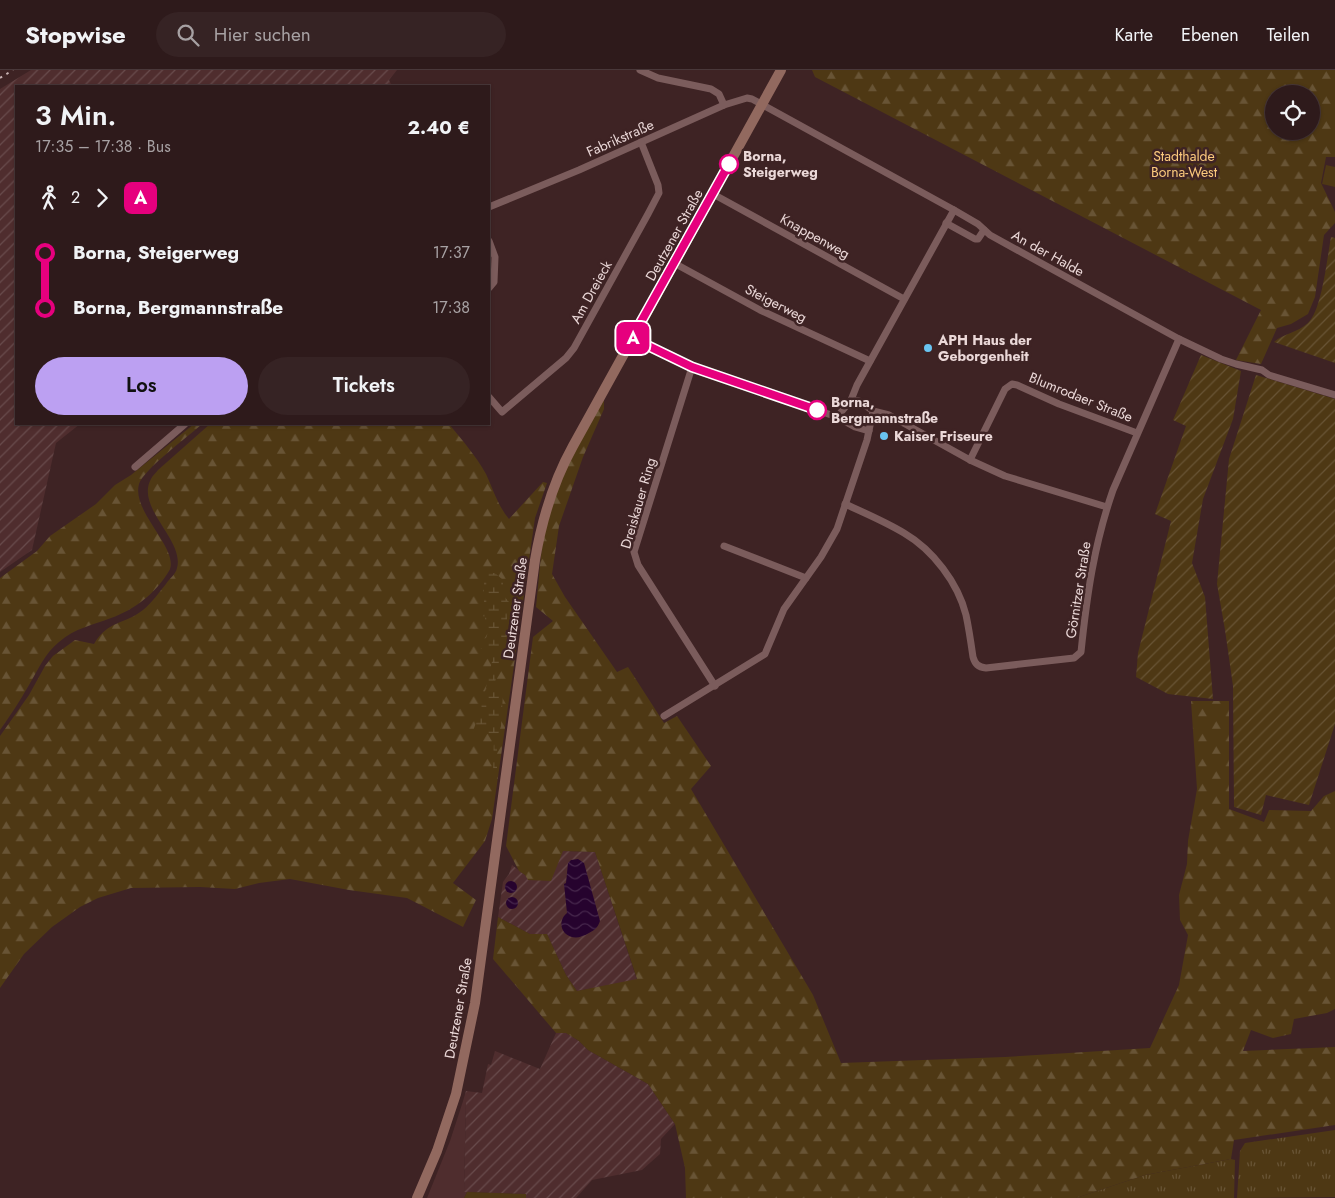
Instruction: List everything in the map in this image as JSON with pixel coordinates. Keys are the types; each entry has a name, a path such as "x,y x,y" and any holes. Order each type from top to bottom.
{"main road":[{"name":"Deutzener Straße","path":"417,1198 437,1151 456,1094 475,1003 536,560 544,517 564,463 781,70"}],"street":[{"path":"640,70 658,78 711,90 719,94 724,105"},
{"name":"Fabrikstraße","path":"490,207 579,170 724,105 747,98 762,104"},
{"name":"An der Halde","path":"762,104 954,210 978,224 990,235 1178,338 1221,359 1262,370 1269,375 1335,395"},
{"name":"Am Dreieck","path":"490,397 502,412 566,358 574,348 659,193 658,184 641,142"},
{"name":"Knappenweg","path":"713,194 904,299"},
{"path":"837,417 851,400 870,361 954,210"},
{"path":"946,223 975,239 980,237 984,230"},
{"path":"490,244 495,257 494,282 490,287"},
{"name":"Steigerweg","path":"674,263 760,310 870,361"},
{"path":"632,338 692,367 837,417 855,427 869,431"},
{"name":"Görnitzer Straße","path":"845,504 904,533 925,548 936,560 952,583 963,607 974,660 980,667 986,668 1074,658 1081,652 1090,573 1107,507 1178,338"},
{"name":"Dreiskauer Ring","path":"692,367 634,552 638,565 715,686"},
{"name":"Blumrodaer Straße","path":"970,460 1006,389 1012,384 1137,433"},
{"path":"851,400 859,401 873,411 889,416 970,460 1006,476 1107,507"},
{"path":"664,716 765,654 784,609 834,536 869,431 873,411"},
{"path":"135,467 184,425"},
{"path":"724,546 806,578"}],"shaded area":[{"path":"31,70 397,70 389,80 392,85 15,85 15,425 79,425 56,443 32,550 0,572 0,89"},
{"path":"563,851 595,852 637,980 577,991 566,975 547,934 530,934 498,917 503,882 509,874 512,865 525,875"},
{"path":"556,1033 566,1033 579,1041 588,1050 648,1084 675,1124 661,1139 660,1154 642,1170 592,1180 576,1198 526,1198 526,1194 464,1192 466,1101 463,1101 466,1091 482,1093 488,1064 491,1065 495,1051 540,1069"},
{"path":"463,1101 466,1101 464,1192 467,1192 464,1198 427,1198 450,1141"}],"green space":[{"name":"Stadthalde Borna-West","path":"812,70 1335,70 1335,157 1326,157 1321,183 1335,212 1335,223 1324,235 1315,297 1308,314 1291,324 1277,328 1261,364 1236,360 1261,310 815,77"},
{"path":"1326,165 1335,167 1335,187 1322,184"},
{"path":"1331,237 1335,238 1335,363 1274,342 1304,326 1313,316 1326,270"},
{"path":"1201,355 1241,371 1233,419 1203,499 1192,563 1205,597 1213,699 1168,694 1136,677 1138,653 1171,521 1155,514 1186,426 1173,420"},
{"path":"1256,375 1335,399 1335,724 1309,805 1266,795 1261,815 1234,807 1233,686 1217,584 1229,459"},
{"path":"604,399 604,409 583,457 559,526 552,574 565,597 617,672 628,667 664,723 677,716 711,766 691,789 813,995 841,1063 1005,1057 1150,1048 1179,985 1188,935 1180,920 1179,895 1187,864 1188,841 1197,789 1191,701 1229,701 1229,809 1264,822 1269,810 1311,811 1324,796 1335,791 1335,1009 1327,1013 1294,1019 1291,1034 1273,1038 1251,1030 1243,1051 1335,1047 1335,1125 1234,1140 1231,1159 1145,1175 1076,1198 686,1198 685,1168 675,1124 648,1084 588,1050 579,1041 566,1033 556,1033 493,959 498,917 530,934 547,934 566,975 577,991 637,979 595,852 563,851 551,881 528,880 519,871 506,846 533,637 553,621 536,607 549,510 576,447"},
{"path":"193,425 201,425 149,470 139,484 138,495 142,506 163,542 171,562 169,571 164,579 144,600 120,615 78,630 54,646 0,730 0,578 37,551 50,536 96,504 115,485 131,475"},
{"path":"209,425 450,425 482,467 499,503 509,519 543,482 547,483 535,518 492,819 485,841 453,883 476,900 463,927 407,898 290,879 259,883 235,889 200,887 131,888 98,898 80,907 52,927 24,954 0,988 0,736 29,695 45,666 53,656 75,640 94,644 105,631 136,615 146,607 175,572 178,557 174,546 149,501 148,490 152,478 158,470"},
{"path":"484,573 495,573 503,580 503,595 509,602 506,640 495,682 503,694 501,726 497,738 497,775 493,776 494,735 473,731 481,709 494,653 477,647 478,640 486,638 488,632 484,614"},
{"path":"1335,1130 1335,1197 1237,1198 1240,1151 1245,1143"},
{"path":"1231,1159 1235,1160 1234,1198 1076,1198 1145,1175"},
{"path":"467,1192 526,1194 526,1198 464,1198"}],"water":[{"path":"578,859 584,863 600,921 593,931 581,937 574,937 564,932 561,923 567,913 564,884 566,883 568,863 571,860"},
{"path":"509,881 513,881 517,887 513,893 509,893 505,889 505,885"},
{"path":"510,897 514,897 518,903 514,909 510,909 506,905 506,901"}],"railway":[{"path":"0,78 13,70"}],"bus line":[{"name":"A","path":"729,164 632,338 692,367 817,410"}],"place":[{"name":"Borna, Steigerweg","path":"729,164"},
{"name":"APH Haus der Geborgenheit","path":"928,348"},
{"name":"Borna, Bergmannstraße","path":"817,410"},
{"name":"Kaiser Friseure","path":"884,436"}]}
